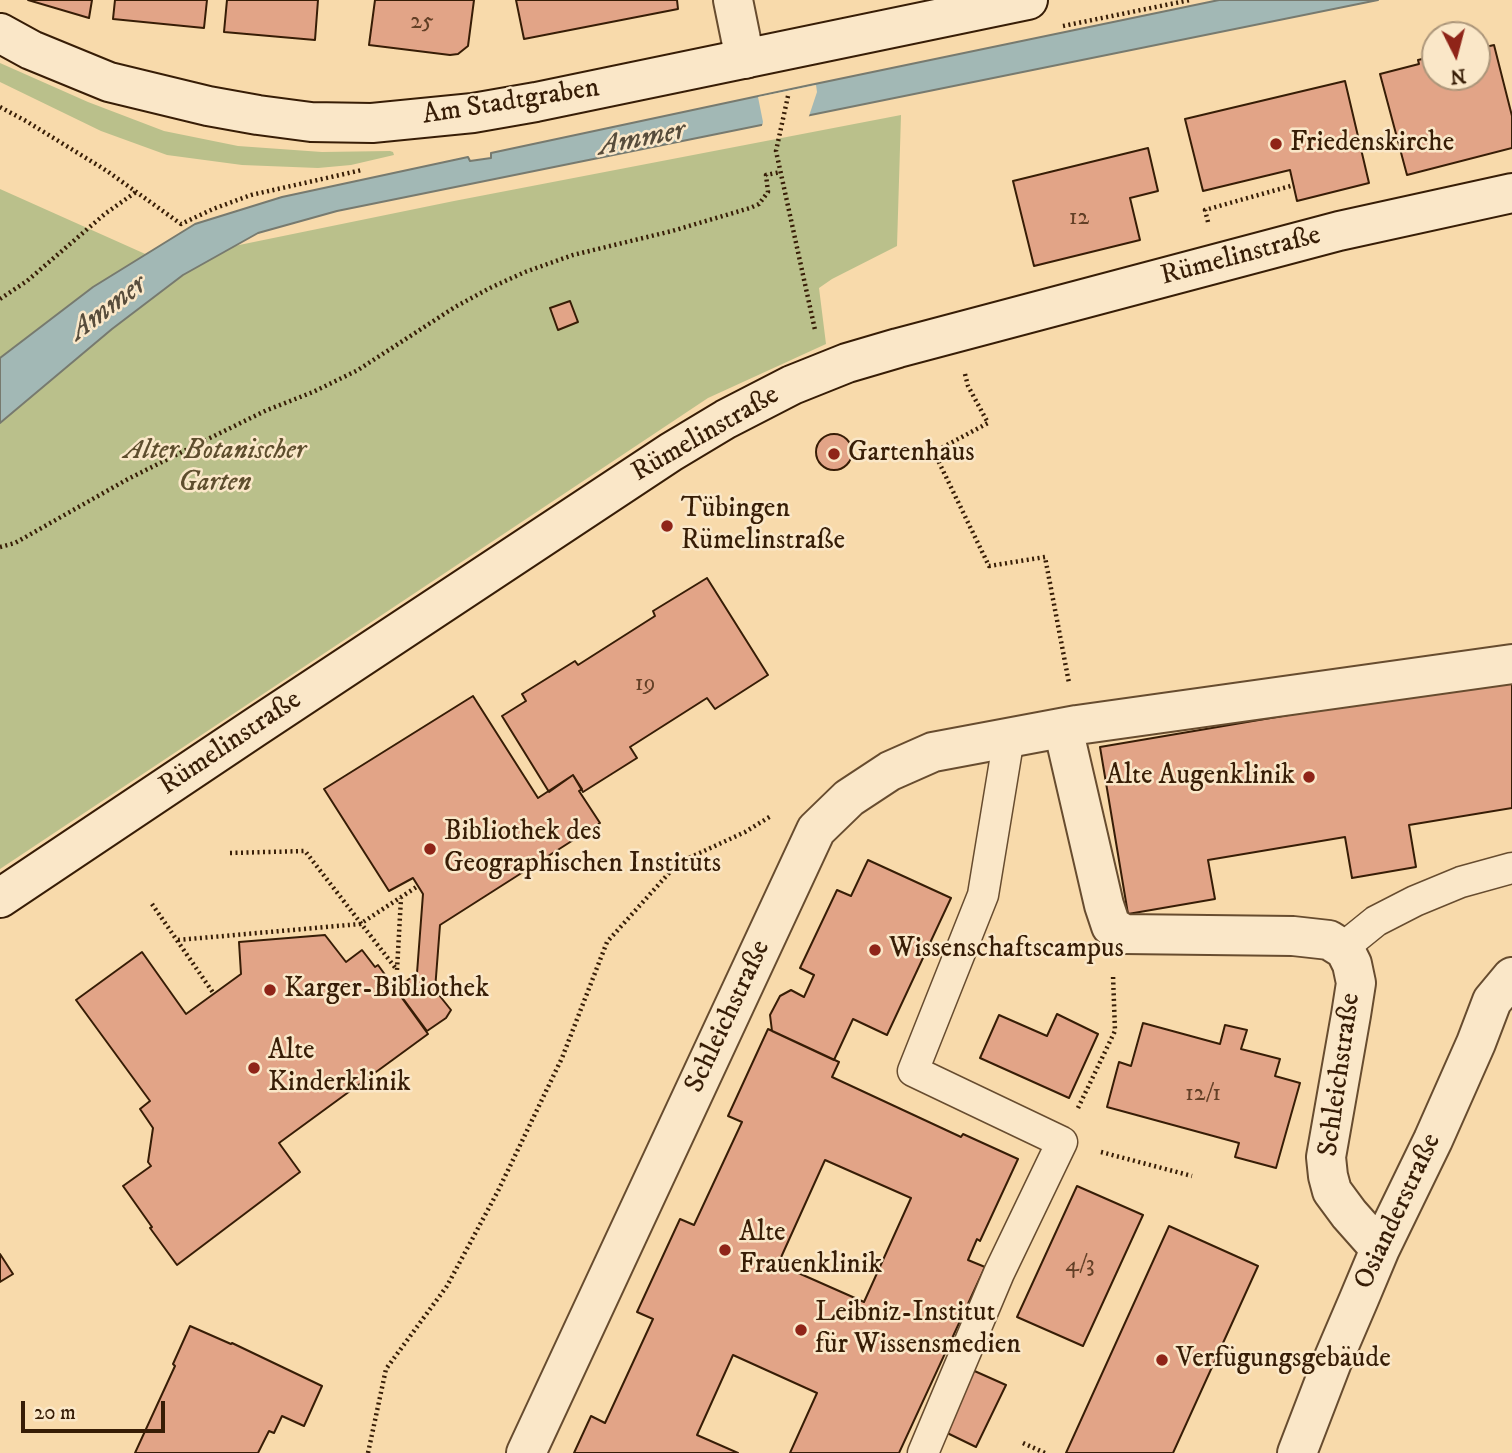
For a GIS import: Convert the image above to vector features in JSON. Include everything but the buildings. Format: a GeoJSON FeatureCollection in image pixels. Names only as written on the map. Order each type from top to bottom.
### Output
{"type":"FeatureCollection","features":[{"type":"Feature","properties":{"kind":"street"},"geometry":{"type":"LineString","coordinates":[[733,0],[745,59]]}},
{"type":"Feature","properties":{"kind":"street","name":"Am Stadtgraben"},"geometry":{"type":"LineString","coordinates":[[0,33],[31,50],[109,82],[208,106],[311,122],[372,122],[474,113],[536,102],[1028,0]]}},
{"type":"Feature","properties":{"kind":"street","name":"Rümelinstraße"},"geometry":{"type":"LineString","coordinates":[[0,898],[671,452],[726,419],[792,385],[835,367],[911,344],[1339,231],[1512,193]]}},
{"type":"Feature","properties":{"kind":"street","name":"Schleichstraße"},"geometry":{"type":"LineString","coordinates":[[526,1453],[816,830],[849,798],[890,771],[933,752],[1070,726],[1512,664]]}},
{"type":"Feature","properties":{"kind":"street"},"geometry":{"type":"LineString","coordinates":[[1070,726],[1104,905],[1111,926],[1124,934],[1293,936],[1328,940],[1345,950]]}},
{"type":"Feature","properties":{"kind":"street","name":"Schleichstraße"},"geometry":{"type":"LineString","coordinates":[[1345,950],[1352,964],[1356,984],[1326,1157],[1328,1176],[1332,1191],[1380,1249]]}},
{"type":"Feature","properties":{"kind":"street","name":"Osianderstraße"},"geometry":{"type":"LineString","coordinates":[[1297,1453],[1380,1249],[1466,1068],[1492,1001],[1512,976]]}},
{"type":"Feature","properties":{"kind":"lane"},"geometry":{"type":"LineString","coordinates":[[923,1453],[999,1273],[1062,1142],[913,1071],[983,895],[1009,737]]}},
{"type":"Feature","properties":{"kind":"lane"},"geometry":{"type":"LineString","coordinates":[[1345,950],[1355,937],[1376,921],[1406,906],[1461,882],[1512,868]]}},
{"type":"Feature","properties":{"kind":"path"},"geometry":{"type":"LineString","coordinates":[[787,91],[789,98],[776,151],[815,328]]}},
{"type":"Feature","properties":{"kind":"path"},"geometry":{"type":"LineString","coordinates":[[0,547],[15,543],[128,479],[212,437],[358,370],[444,313],[490,288],[572,255],[672,231],[750,208],[759,204],[768,192],[766,175],[781,172]]}},
{"type":"Feature","properties":{"kind":"path"},"geometry":{"type":"LineString","coordinates":[[1210,226],[1205,210],[1294,185]]}},
{"type":"Feature","properties":{"kind":"path"},"geometry":{"type":"LineString","coordinates":[[0,299],[27,281],[106,213],[136,192]]}},
{"type":"Feature","properties":{"kind":"path"},"geometry":{"type":"LineString","coordinates":[[965,374],[968,386],[988,423],[934,452],[989,566],[1045,557],[1070,726]]}},
{"type":"Feature","properties":{"kind":"path"},"geometry":{"type":"LineString","coordinates":[[368,1453],[386,1369],[447,1286],[498,1191],[562,1058],[607,942],[678,863],[745,832],[780,811]]}},
{"type":"Feature","properties":{"kind":"path"},"geometry":{"type":"LineString","coordinates":[[230,853],[305,851],[397,970],[401,898]]}},
{"type":"Feature","properties":{"kind":"path"},"geometry":{"type":"LineString","coordinates":[[178,940],[360,924],[418,886]]}},
{"type":"Feature","properties":{"kind":"path"},"geometry":{"type":"LineString","coordinates":[[152,904],[214,994]]}},
{"type":"Feature","properties":{"kind":"path"},"geometry":{"type":"LineString","coordinates":[[1111,926],[1115,1031],[1062,1142],[1192,1176]]}},
{"type":"Feature","properties":{"kind":"path"},"geometry":{"type":"LineString","coordinates":[[1023,1443],[1045,1453]]}},
{"type":"Feature","properties":{"kind":"green space"},"geometry":{"type":"Polygon","coordinates":[[[0,63],[88,102],[164,131],[238,146],[322,152],[390,151],[394,155],[351,165],[318,168],[242,165],[167,155],[101,131],[0,82],[0,63]]]}},
{"type":"Feature","properties":{"kind":"green space","name":"Alter Botanischer Garten"},"geometry":{"type":"Polygon","coordinates":[[[901,115],[897,246],[819,288],[826,344],[708,398],[0,869],[0,189],[161,261],[454,201],[901,115]]]}},
{"type":"Feature","properties":{"kind":"water","name":"Ammer"},"geometry":{"type":"Polygon","coordinates":[[[1219,0],[1378,0],[337,211],[258,233],[183,275],[112,329],[0,423],[0,358],[93,287],[195,224],[282,197],[468,157],[470,161],[491,158],[491,153],[1219,0]]]}},
{"type":"Feature","properties":{"kind":"pier"},"geometry":{"type":"Polygon","coordinates":[[[816,85],[817,92],[808,119],[761,129],[763,122],[758,97],[816,85]]]}},
{"type":"Feature","properties":{"kind":"place","name":"Friedenskirche"},"geometry":{"type":"Point","coordinates":[1276,144]}},
{"type":"Feature","properties":{"kind":"place","name":"Gartenhaus"},"geometry":{"type":"Point","coordinates":[834,454]}},
{"type":"Feature","properties":{"kind":"place","name":"Tübingen Rümelinstraße"},"geometry":{"type":"Point","coordinates":[667,526]}},
{"type":"Feature","properties":{"kind":"place","name":"Alte Augenklinik"},"geometry":{"type":"Point","coordinates":[1309,777]}},
{"type":"Feature","properties":{"kind":"place","name":"Bibliothek des Geographischen Instituts"},"geometry":{"type":"Point","coordinates":[430,849]}},
{"type":"Feature","properties":{"kind":"place","name":"Wissenschaftscampus"},"geometry":{"type":"Point","coordinates":[875,950]}},
{"type":"Feature","properties":{"kind":"place","name":"Karger-Bibliothek"},"geometry":{"type":"Point","coordinates":[270,990]}},
{"type":"Feature","properties":{"kind":"place","name":"Alte Kinderklinik"},"geometry":{"type":"Point","coordinates":[254,1068]}},
{"type":"Feature","properties":{"kind":"place","name":"Alte Frauenklinik"},"geometry":{"type":"Point","coordinates":[725,1250]}},
{"type":"Feature","properties":{"kind":"place","name":"Leibniz-Institut für Wissensmedien"},"geometry":{"type":"Point","coordinates":[801,1330]}},
{"type":"Feature","properties":{"kind":"place","name":"Verfügungsgebäude"},"geometry":{"type":"Point","coordinates":[1162,1360]}}]}
